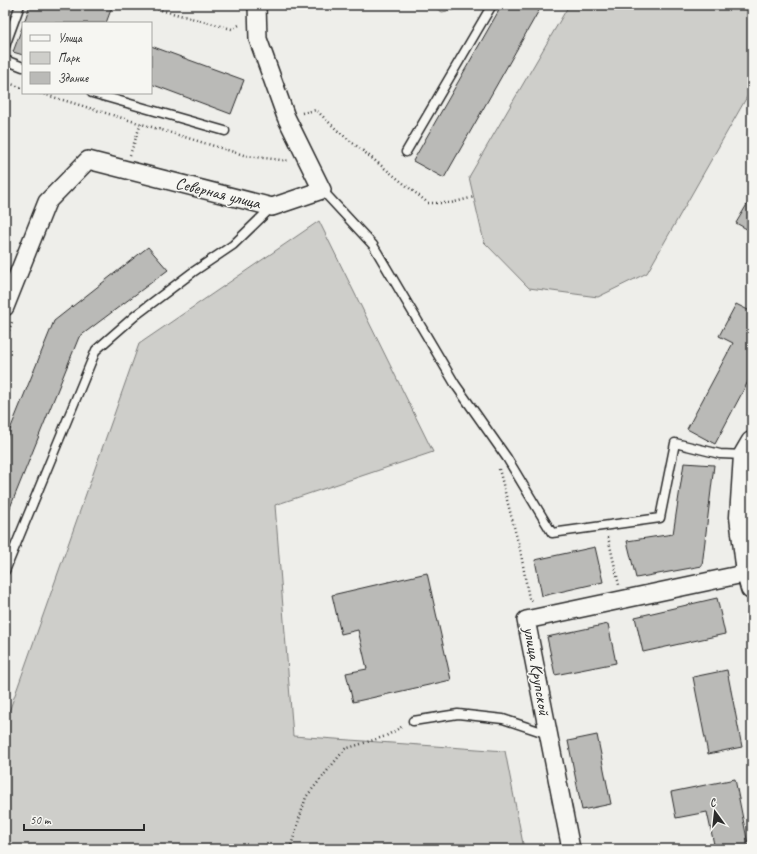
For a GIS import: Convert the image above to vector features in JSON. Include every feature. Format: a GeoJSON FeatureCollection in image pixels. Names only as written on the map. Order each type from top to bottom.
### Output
{"type":"FeatureCollection","features":[{"type":"Feature","properties":{"kind":"main road"},"geometry":{"type":"LineString","coordinates":[[748,449],[741,517],[750,581]]}},
{"type":"Feature","properties":{"kind":"street"},"geometry":{"type":"LineString","coordinates":[[257,5],[258,39],[286,117],[322,190]]}},
{"type":"Feature","properties":{"kind":"street","name":"Северная улица"},"geometry":{"type":"LineString","coordinates":[[9,314],[46,202],[88,160],[272,207],[322,190]]}},
{"type":"Feature","properties":{"kind":"street","name":"улица Крупской"},"geometry":{"type":"LineString","coordinates":[[571,849],[526,620],[750,581]]}},
{"type":"Feature","properties":{"kind":"lane"},"geometry":{"type":"LineString","coordinates":[[5,46],[20,5]]}},
{"type":"Feature","properties":{"kind":"lane"},"geometry":{"type":"LineString","coordinates":[[406,152],[492,5]]}},
{"type":"Feature","properties":{"kind":"lane"},"geometry":{"type":"LineString","coordinates":[[5,60],[22,67]]}},
{"type":"Feature","properties":{"kind":"lane"},"geometry":{"type":"LineString","coordinates":[[96,94],[225,131]]}},
{"type":"Feature","properties":{"kind":"lane"},"geometry":{"type":"LineString","coordinates":[[322,190],[373,245],[454,384],[507,458],[552,533],[660,518],[675,443],[720,454],[748,449]]}},
{"type":"Feature","properties":{"kind":"lane"},"geometry":{"type":"LineString","coordinates":[[5,571],[96,350],[136,315],[193,272],[233,245],[272,207]]}},
{"type":"Feature","properties":{"kind":"lane"},"geometry":{"type":"LineString","coordinates":[[413,721],[458,714],[503,719],[548,734]]}},
{"type":"Feature","properties":{"kind":"path"},"geometry":{"type":"LineString","coordinates":[[142,5],[232,29]]}},
{"type":"Feature","properties":{"kind":"path"},"geometry":{"type":"LineString","coordinates":[[5,82],[22,88]]}},
{"type":"Feature","properties":{"kind":"path"},"geometry":{"type":"LineString","coordinates":[[43,94],[247,156],[309,163]]}},
{"type":"Feature","properties":{"kind":"path"},"geometry":{"type":"LineString","coordinates":[[286,117],[316,110],[338,131],[428,203],[451,203],[474,198]]}},
{"type":"Feature","properties":{"kind":"path"},"geometry":{"type":"LineString","coordinates":[[128,162],[141,123]]}},
{"type":"Feature","properties":{"kind":"path"},"geometry":{"type":"LineString","coordinates":[[5,342],[9,314]]}},
{"type":"Feature","properties":{"kind":"path"},"geometry":{"type":"LineString","coordinates":[[497,462],[522,554],[529,599],[539,604]]}},
{"type":"Feature","properties":{"kind":"path"},"geometry":{"type":"LineString","coordinates":[[606,526],[620,589]]}},
{"type":"Feature","properties":{"kind":"path"},"geometry":{"type":"LineString","coordinates":[[290,849],[306,797],[344,749],[386,736],[413,721]]}},
{"type":"Feature","properties":{"kind":"green space"},"geometry":{"type":"Polygon","coordinates":[[[431,5],[466,5],[464,8],[442,12],[431,5]]]}},
{"type":"Feature","properties":{"kind":"green space"},"geometry":{"type":"Polygon","coordinates":[[[569,5],[752,5],[752,88],[647,273],[598,297],[529,288],[484,242],[469,177],[569,5]]]}},
{"type":"Feature","properties":{"kind":"green space"},"geometry":{"type":"Polygon","coordinates":[[[319,221],[433,452],[275,505],[293,736],[505,751],[524,849],[5,849],[5,723],[139,344],[319,221]]]}},
{"type":"Feature","properties":{"kind":"building"},"geometry":{"type":"Polygon","coordinates":[[[30,5],[107,5],[112,7],[106,22],[24,22],[30,5]]]}},
{"type":"Feature","properties":{"kind":"building"},"geometry":{"type":"Polygon","coordinates":[[[502,5],[542,5],[444,178],[413,161],[502,5]]]}},
{"type":"Feature","properties":{"kind":"building"},"geometry":{"type":"Polygon","coordinates":[[[22,28],[22,55],[13,52],[22,28]]]}},
{"type":"Feature","properties":{"kind":"building"},"geometry":{"type":"Polygon","coordinates":[[[152,46],[244,80],[231,114],[152,84],[152,46]]]}},
{"type":"Feature","properties":{"kind":"building"},"geometry":{"type":"Polygon","coordinates":[[[752,196],[752,232],[736,223],[752,196]]]}},
{"type":"Feature","properties":{"kind":"building"},"geometry":{"type":"Polygon","coordinates":[[[148,247],[168,270],[79,337],[5,520],[5,442],[54,321],[148,247]]]}},
{"type":"Feature","properties":{"kind":"building"},"geometry":{"type":"Polygon","coordinates":[[[736,304],[752,312],[752,374],[715,444],[687,429],[733,343],[719,336],[736,304]]]}},
{"type":"Feature","properties":{"kind":"building"},"geometry":{"type":"Polygon","coordinates":[[[684,463],[714,465],[702,566],[636,578],[627,541],[673,534],[684,463]]]}},
{"type":"Feature","properties":{"kind":"building"},"geometry":{"type":"Polygon","coordinates":[[[595,547],[603,582],[542,596],[535,560],[595,547]]]}},
{"type":"Feature","properties":{"kind":"building"},"geometry":{"type":"Polygon","coordinates":[[[427,573],[451,680],[353,702],[346,673],[367,669],[358,630],[341,634],[332,595],[427,573]]]}},
{"type":"Feature","properties":{"kind":"building"},"geometry":{"type":"Polygon","coordinates":[[[717,598],[725,634],[643,652],[635,617],[717,598]]]}},
{"type":"Feature","properties":{"kind":"building"},"geometry":{"type":"Polygon","coordinates":[[[608,624],[616,663],[555,675],[547,637],[608,624]]]}},
{"type":"Feature","properties":{"kind":"building"},"geometry":{"type":"Polygon","coordinates":[[[727,670],[742,747],[708,754],[693,677],[727,670]]]}},
{"type":"Feature","properties":{"kind":"building"},"geometry":{"type":"Polygon","coordinates":[[[597,735],[611,804],[582,810],[568,741],[597,735]]]}},
{"type":"Feature","properties":{"kind":"building"},"geometry":{"type":"Polygon","coordinates":[[[735,779],[749,849],[715,849],[707,812],[676,818],[671,792],[735,779]]]}}]}
